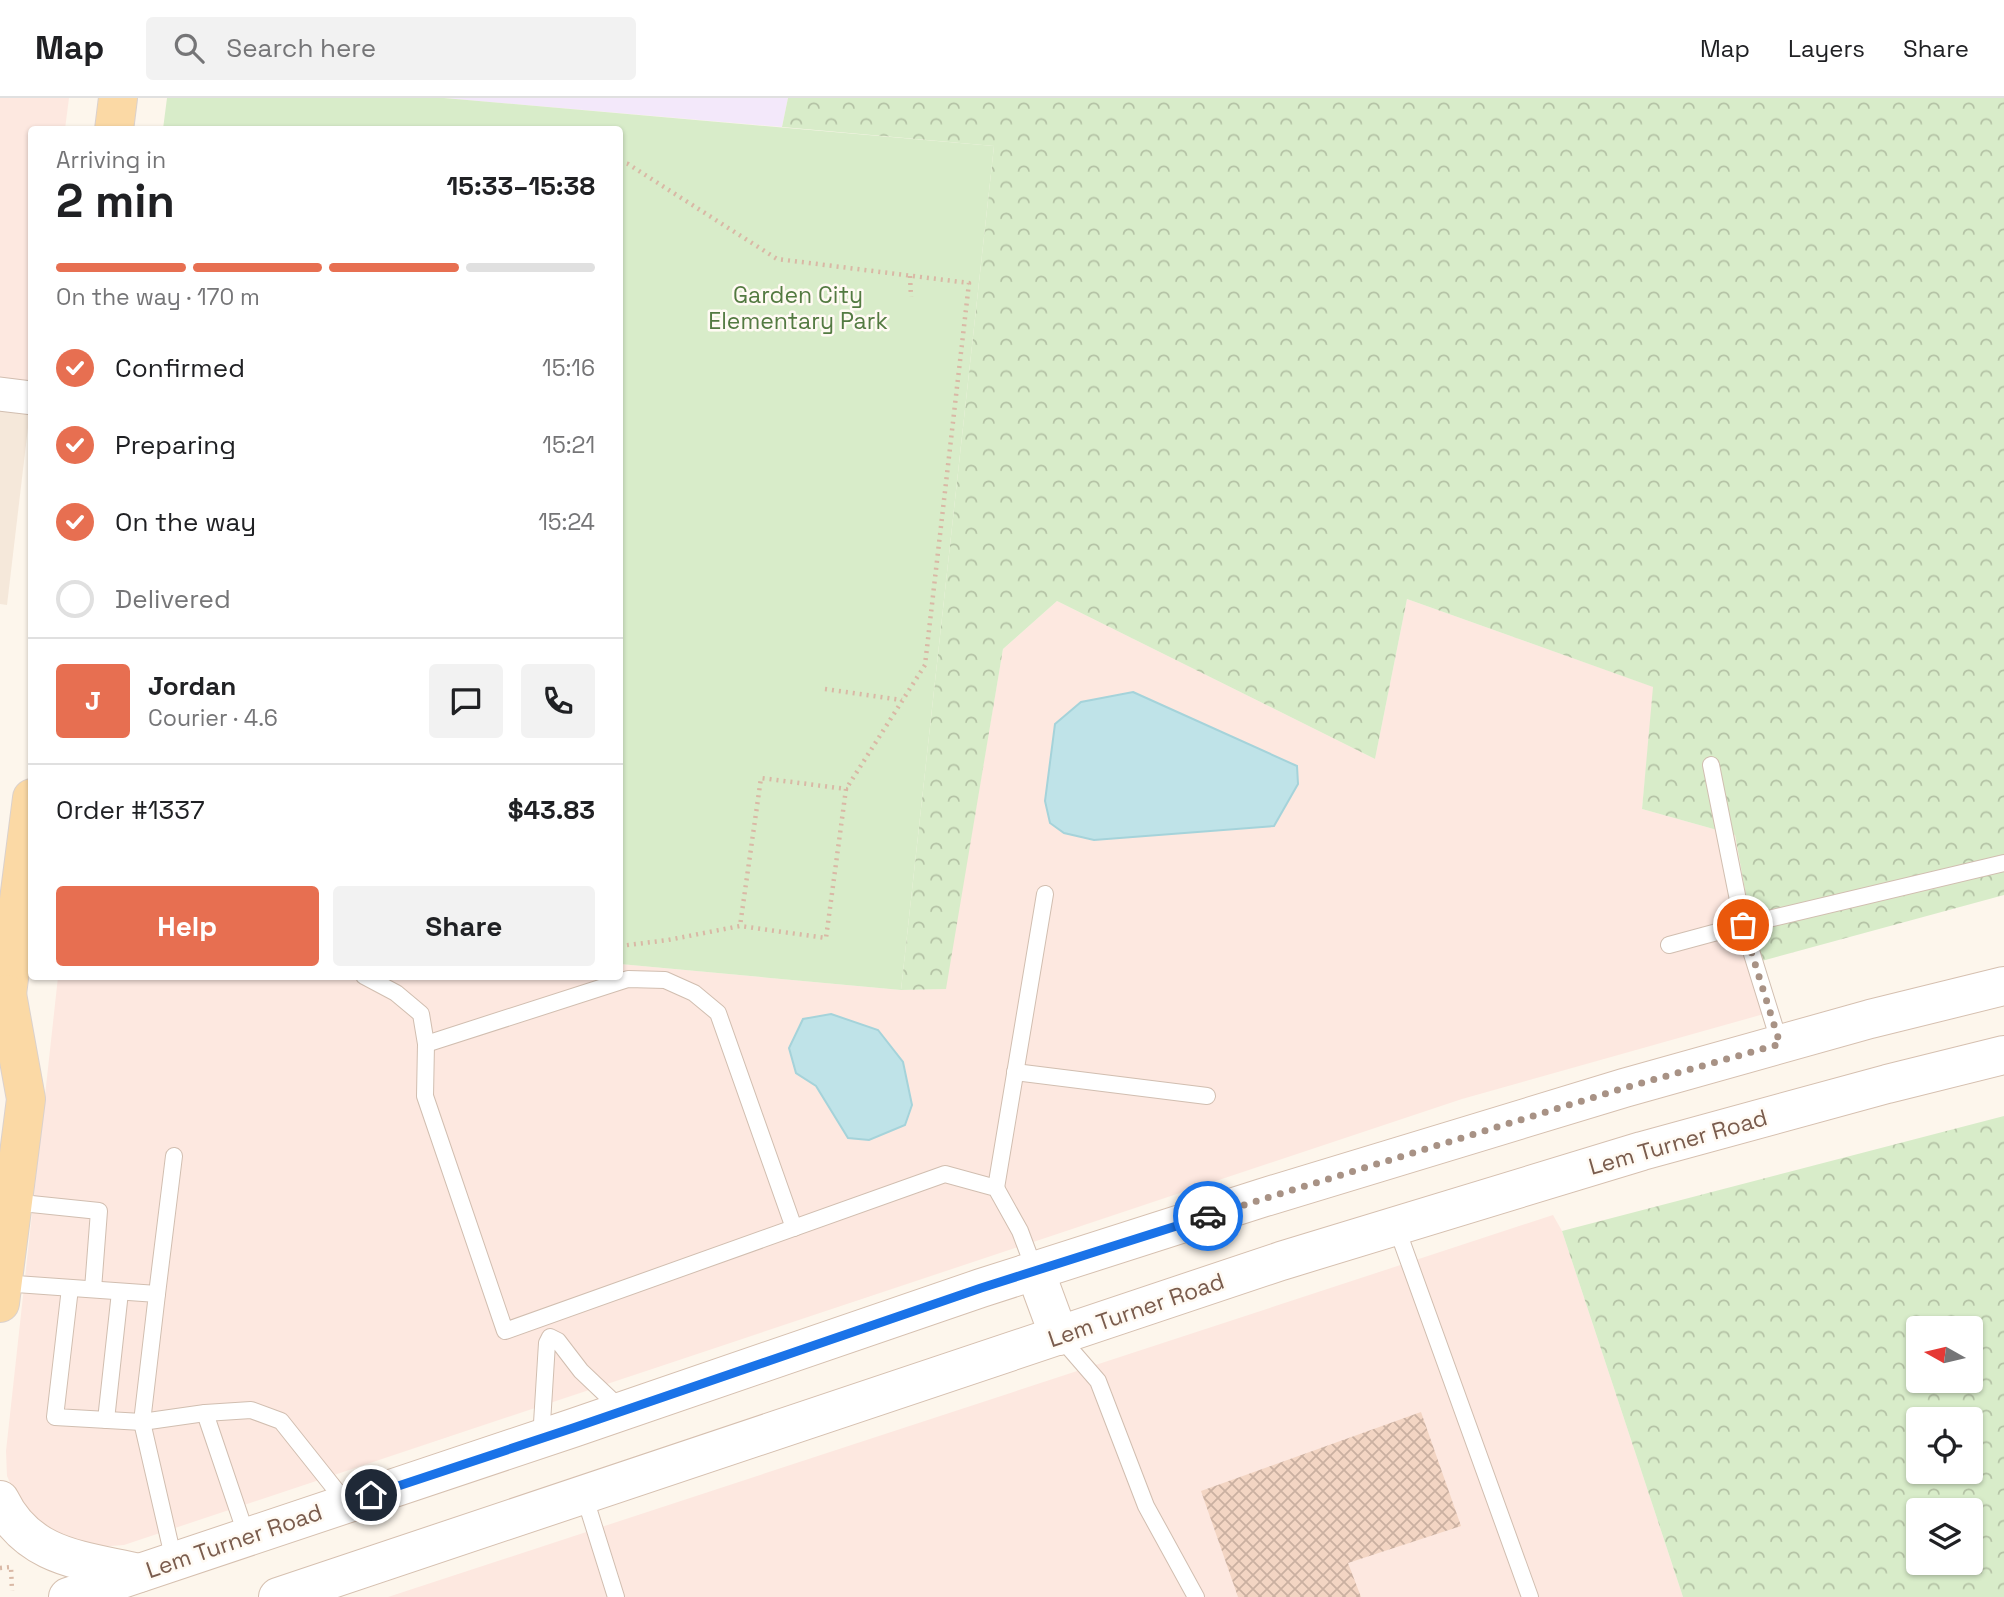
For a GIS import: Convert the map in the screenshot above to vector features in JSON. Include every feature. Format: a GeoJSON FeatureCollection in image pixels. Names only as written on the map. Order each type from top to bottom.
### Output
{"type":"FeatureCollection","features":[{"type":"Feature","properties":{"kind":"main road"},"geometry":{"type":"LineString","coordinates":[[114,126],[118,98]]}},
{"type":"Feature","properties":{"kind":"main road"},"geometry":{"type":"LineString","coordinates":[[1,1289],[26,1099],[3,1003],[23,937],[28,860]]}},
{"type":"Feature","properties":{"kind":"main road","name":"Lem Turner Road"},"geometry":{"type":"LineString","coordinates":[[68,1597],[1035,1271],[1624,1088],[2004,986]]}},
{"type":"Feature","properties":{"kind":"main road","name":"Lem Turner Road"},"geometry":{"type":"LineString","coordinates":[[278,1597],[1281,1261],[1642,1151],[2004,1055]]}},
{"type":"Feature","properties":{"kind":"main road"},"geometry":{"type":"LineString","coordinates":[[1035,1271],[1059,1336]]}},
{"type":"Feature","properties":{"kind":"main road"},"geometry":{"type":"LineString","coordinates":[[0,1500],[5,1511],[20,1529],[39,1545],[58,1555],[156,1567]]}},
{"type":"Feature","properties":{"kind":"street"},"geometry":{"type":"LineString","coordinates":[[0,394],[28,398]]}},
{"type":"Feature","properties":{"kind":"lane"},"geometry":{"type":"LineString","coordinates":[[1711,765],[1743,925],[1780,1044]]}},
{"type":"Feature","properties":{"kind":"lane"},"geometry":{"type":"LineString","coordinates":[[1669,945],[2004,863]]}},
{"type":"Feature","properties":{"kind":"lane"},"geometry":{"type":"LineString","coordinates":[[1035,1271],[1020,1231],[996,1188],[1045,894]]}},
{"type":"Feature","properties":{"kind":"lane"},"geometry":{"type":"LineString","coordinates":[[426,1044],[628,979],[665,980],[694,993],[718,1013],[794,1227]]}},
{"type":"Feature","properties":{"kind":"lane"},"geometry":{"type":"LineString","coordinates":[[372,980],[396,993],[421,1014],[426,1044],[425,1096],[505,1332],[945,1174],[996,1188]]}},
{"type":"Feature","properties":{"kind":"lane"},"geometry":{"type":"LineString","coordinates":[[1015,1072],[1207,1096]]}},
{"type":"Feature","properties":{"kind":"lane"},"geometry":{"type":"LineString","coordinates":[[156,1567],[142,1422],[174,1156]]}},
{"type":"Feature","properties":{"kind":"lane"},"geometry":{"type":"LineString","coordinates":[[12,1202],[99,1212],[93,1289]]}},
{"type":"Feature","properties":{"kind":"lane"},"geometry":{"type":"LineString","coordinates":[[1395,1226],[1530,1597]]}},
{"type":"Feature","properties":{"kind":"lane"},"geometry":{"type":"LineString","coordinates":[[1,1289],[70,1288],[157,1294]]}},
{"type":"Feature","properties":{"kind":"lane"},"geometry":{"type":"LineString","coordinates":[[70,1288],[55,1418],[142,1422],[251,1410],[281,1422],[347,1503]]}},
{"type":"Feature","properties":{"kind":"lane"},"geometry":{"type":"LineString","coordinates":[[106,1420],[120,1292]]}},
{"type":"Feature","properties":{"kind":"lane"},"geometry":{"type":"LineString","coordinates":[[541,1439],[547,1343],[550,1337],[545,1318]]}},
{"type":"Feature","properties":{"kind":"lane"},"geometry":{"type":"LineString","coordinates":[[1059,1336],[1098,1381],[1146,1506],[1196,1597]]}},
{"type":"Feature","properties":{"kind":"lane"},"geometry":{"type":"LineString","coordinates":[[550,1337],[558,1342],[581,1371],[623,1411]]}},
{"type":"Feature","properties":{"kind":"lane"},"geometry":{"type":"LineString","coordinates":[[205,1413],[247,1537]]}},
{"type":"Feature","properties":{"kind":"lane"},"geometry":{"type":"LineString","coordinates":[[584,1495],[616,1597]]}},
{"type":"Feature","properties":{"kind":"path"},"geometry":{"type":"LineString","coordinates":[[623,163],[777,259],[969,284],[925,665],[846,789],[826,938],[740,926],[623,946]]}},
{"type":"Feature","properties":{"kind":"path"},"geometry":{"type":"LineString","coordinates":[[910,276],[911,297]]}},
{"type":"Feature","properties":{"kind":"path"},"geometry":{"type":"LineString","coordinates":[[825,689],[902,700]]}},
{"type":"Feature","properties":{"kind":"path"},"geometry":{"type":"LineString","coordinates":[[740,926],[761,779],[846,789]]}},
{"type":"Feature","properties":{"kind":"path"},"geometry":{"type":"LineString","coordinates":[[0,1568],[11,1567],[12,1591]]}},
{"type":"Feature","properties":{"kind":"shaded area"},"geometry":{"type":"Polygon","coordinates":[[[0,98],[69,98],[65,126],[28,126],[28,383],[0,379],[0,98]]]}},
{"type":"Feature","properties":{"kind":"shaded area"},"geometry":{"type":"Polygon","coordinates":[[[444,98],[788,98],[782,127],[444,98]]]}},
{"type":"Feature","properties":{"kind":"shaded area"},"geometry":{"type":"Polygon","coordinates":[[[0,379],[28,400],[28,427],[7,605],[0,604],[0,379]]]}},
{"type":"Feature","properties":{"kind":"shaded area"},"geometry":{"type":"Polygon","coordinates":[[[1407,599],[1654,687],[1642,809],[1735,835],[1758,962],[1771,1012],[1462,1099],[124,1545],[97,1547],[53,1535],[16,1496],[7,1476],[6,1451],[58,980],[623,980],[623,964],[901,990],[945,989],[1003,649],[1057,601],[1375,759],[1407,599]]]}},
{"type":"Feature","properties":{"kind":"shaded area"},"geometry":{"type":"Polygon","coordinates":[[[1553,1215],[1562,1231],[1683,1597],[388,1597],[1553,1215]]]}},
{"type":"Feature","properties":{"kind":"green space","name":"Garden City Elementary Park"},"geometry":{"type":"Polygon","coordinates":[[[167,98],[444,98],[994,146],[901,990],[623,964],[623,126],[163,126],[167,98]]]}},
{"type":"Feature","properties":{"kind":"green space"},"geometry":{"type":"Polygon","coordinates":[[[788,98],[2004,98],[2004,895],[1758,962],[1735,835],[1642,809],[1653,687],[1407,599],[1375,759],[1057,601],[1003,649],[946,989],[901,990],[994,146],[782,127],[788,98]]]}},
{"type":"Feature","properties":{"kind":"green space"},"geometry":{"type":"Polygon","coordinates":[[[2004,1116],[2004,1597],[1683,1597],[1562,1231],[2004,1116]]]}},
{"type":"Feature","properties":{"kind":"water"},"geometry":{"type":"Polygon","coordinates":[[[1133,692],[1297,766],[1298,784],[1274,826],[1094,840],[1064,833],[1050,823],[1045,801],[1055,724],[1081,702],[1133,692]]]}},
{"type":"Feature","properties":{"kind":"water"},"geometry":{"type":"Polygon","coordinates":[[[831,1014],[878,1030],[903,1062],[912,1105],[905,1125],[869,1140],[848,1138],[816,1086],[796,1073],[789,1048],[803,1019],[831,1014]]]}},
{"type":"Feature","properties":{"kind":"building"},"geometry":{"type":"Polygon","coordinates":[[[1421,1412],[1461,1526],[1348,1563],[1361,1597],[1238,1597],[1201,1491],[1421,1412]]]}},
{"type":"Feature","properties":{"kind":"way so far"},"geometry":{"type":"LineString","coordinates":[[1208,1216],[1624,1088],[1780,1044],[1743,925]]}},
{"type":"Feature","properties":{"kind":"route"},"geometry":{"type":"LineString","coordinates":[[371,1495],[981,1288],[1208,1216]]}}]}
